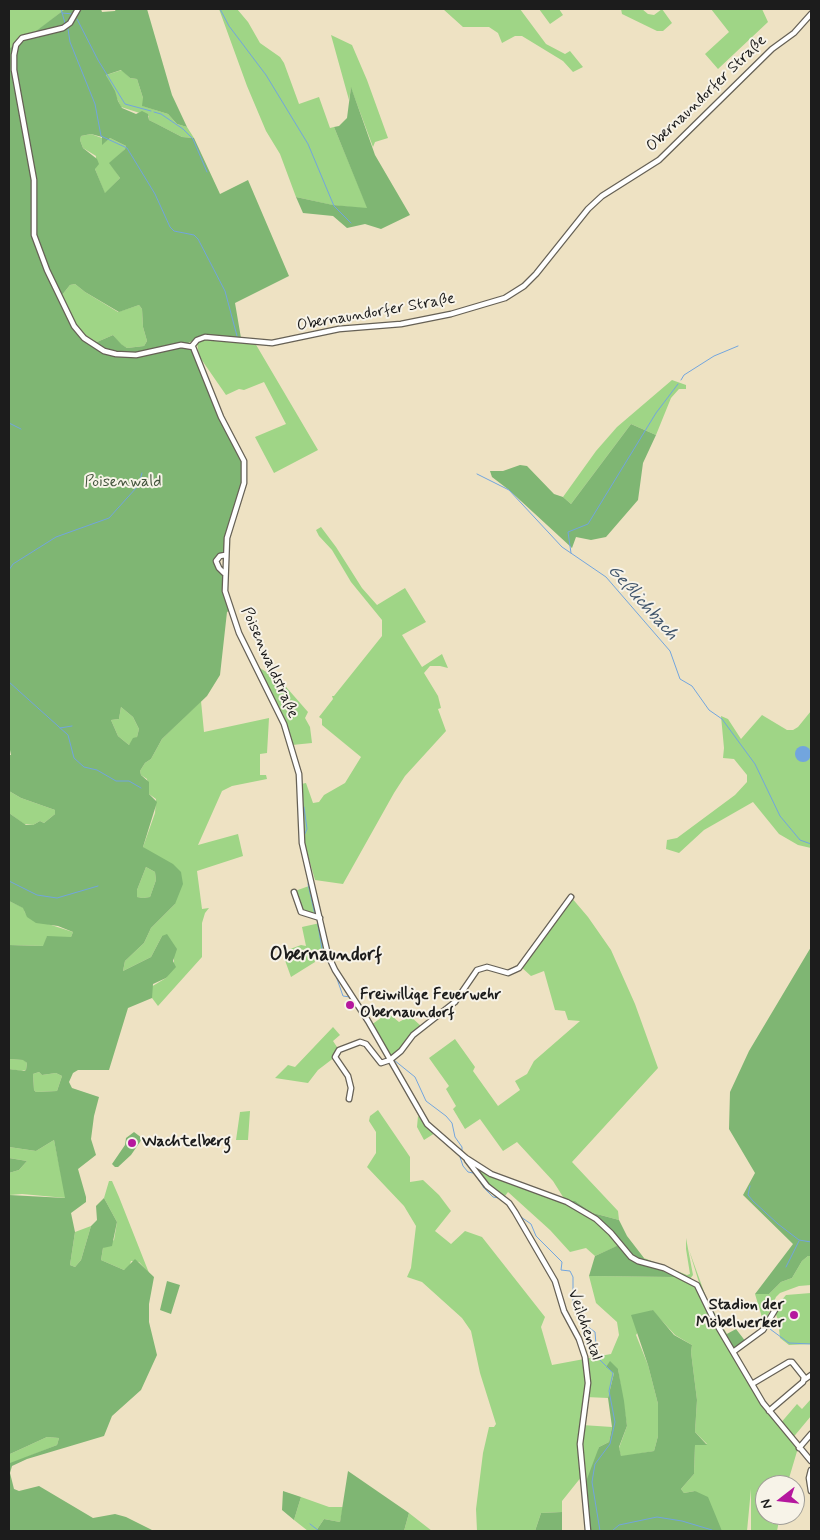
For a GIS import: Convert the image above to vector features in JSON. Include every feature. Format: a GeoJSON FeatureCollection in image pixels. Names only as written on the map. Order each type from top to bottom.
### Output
{"type":"FeatureCollection","features":[{"type":"Feature","properties":{"kind":"street","name":"Obernaundorfer Straße"},"geometry":{"type":"LineString","coordinates":[[78,9],[70,23],[63,28],[22,38],[16,45],[14,54],[14,70],[34,180],[34,235],[47,270],[74,326],[84,338],[104,351],[136,355],[181,346],[192,346],[197,340],[205,337],[272,343],[339,329],[401,324],[450,314],[505,298],[524,286],[536,274],[588,209],[602,196],[659,160],[772,49],[794,33],[811,14]]}},
{"type":"Feature","properties":{"kind":"street","name":"Poisenwaldstraße"},"geometry":{"type":"LineString","coordinates":[[192,346],[221,417],[245,464],[242,490],[227,538],[224,573],[225,591],[236,626],[279,713],[299,774],[302,843],[328,955],[335,970],[392,1058],[427,1124],[466,1158],[497,1176],[547,1194],[596,1219],[611,1233],[631,1257],[638,1261],[664,1268],[697,1285],[733,1352]]}},
{"type":"Feature","properties":{"kind":"street"},"geometry":{"type":"LineString","coordinates":[[224,573],[216,561],[220,556],[225,555]]}},
{"type":"Feature","properties":{"kind":"street"},"geometry":{"type":"LineString","coordinates":[[294,892],[301,912],[320,918]]}},
{"type":"Feature","properties":{"kind":"street"},"geometry":{"type":"LineString","coordinates":[[349,1099],[351,1088],[348,1076],[335,1056],[339,1050],[360,1042],[366,1044],[378,1062],[385,1063],[419,1030],[454,1002],[477,970],[487,967],[508,972],[519,968],[571,897]]}},
{"type":"Feature","properties":{"kind":"street","name":"Veilchental"},"geometry":{"type":"LineString","coordinates":[[466,1158],[487,1186],[509,1203],[515,1212],[555,1281],[564,1311],[582,1348],[588,1383],[580,1444],[588,1531]]}},
{"type":"Feature","properties":{"kind":"street"},"geometry":{"type":"LineString","coordinates":[[775,1310],[763,1330],[733,1352],[769,1411],[811,1461]]}},
{"type":"Feature","properties":{"kind":"street"},"geometry":{"type":"LineString","coordinates":[[752,1384],[789,1362],[792,1362],[804,1380]]}},
{"type":"Feature","properties":{"kind":"street"},"geometry":{"type":"LineString","coordinates":[[769,1411],[811,1375]]}},
{"type":"Feature","properties":{"kind":"street"},"geometry":{"type":"LineString","coordinates":[[799,1448],[811,1434]]}},
{"type":"Feature","properties":{"kind":"street"},"geometry":{"type":"LineString","coordinates":[[811,1470],[809,1478],[811,1491]]}},
{"type":"Feature","properties":{"kind":"green space"},"geometry":{"type":"Polygon","coordinates":[[[9,9],[65,9],[31,36],[9,49],[9,9]]]}},
{"type":"Feature","properties":{"kind":"green space","name":"Poisenwald"},"geometry":{"type":"Polygon","coordinates":[[[65,9],[101,9],[102,12],[115,11],[116,9],[147,9],[172,95],[187,127],[177,124],[168,114],[142,106],[143,98],[137,79],[130,78],[121,70],[106,75],[118,101],[122,108],[136,114],[142,111],[148,114],[149,120],[182,137],[194,138],[220,194],[248,180],[289,276],[235,303],[241,338],[197,339],[188,343],[243,460],[245,472],[224,552],[216,556],[215,560],[223,574],[224,592],[229,611],[227,612],[220,675],[207,696],[162,739],[151,759],[145,763],[140,771],[141,775],[149,782],[149,794],[157,802],[143,847],[173,864],[181,872],[183,884],[175,904],[151,928],[144,943],[125,961],[123,971],[151,957],[162,936],[167,934],[177,949],[173,961],[176,967],[166,978],[153,984],[152,998],[128,1008],[109,1070],[78,1070],[73,1073],[69,1082],[72,1088],[99,1097],[91,1139],[96,1155],[78,1169],[86,1202],[71,1213],[75,1232],[70,1265],[75,1267],[81,1260],[91,1226],[97,1220],[96,1206],[104,1198],[117,1222],[112,1246],[103,1248],[101,1260],[124,1270],[135,1259],[154,1277],[149,1304],[149,1322],[157,1355],[141,1390],[112,1416],[104,1436],[27,1459],[12,1466],[10,1473],[14,1489],[19,1491],[39,1486],[93,1518],[115,1514],[126,1517],[154,1531],[9,1531],[9,1195],[65,1198],[54,1140],[36,1151],[9,1147],[9,1069],[24,1071],[26,1070],[27,1063],[23,1060],[9,1059],[9,945],[43,946],[47,936],[71,937],[73,932],[58,926],[36,923],[27,917],[23,908],[9,901],[9,813],[26,825],[33,825],[40,821],[44,823],[55,814],[55,810],[21,798],[9,791],[9,755],[11,755],[9,745],[9,49],[20,40],[31,35],[65,9]],[[91,134],[81,136],[80,140],[83,148],[97,159],[99,164],[95,169],[105,193],[120,178],[109,163],[126,146],[110,138],[102,145],[102,137],[91,134]],[[75,284],[70,285],[62,295],[76,325],[83,334],[97,342],[113,335],[127,348],[144,346],[147,341],[143,327],[142,309],[139,305],[119,312],[75,284]],[[121,707],[119,719],[111,720],[118,736],[129,745],[133,738],[137,737],[139,729],[133,717],[121,707]],[[146,867],[137,890],[137,897],[150,897],[156,880],[155,872],[146,867]],[[39,1072],[33,1074],[34,1090],[36,1092],[57,1091],[62,1076],[56,1073],[42,1075],[39,1072]],[[47,1437],[10,1454],[10,1463],[57,1445],[59,1438],[47,1437]]]}},
{"type":"Feature","properties":{"kind":"green space"},"geometry":{"type":"Polygon","coordinates":[[[219,9],[237,9],[248,22],[260,43],[280,57],[299,104],[319,97],[330,128],[334,127],[368,209],[332,205],[296,197],[280,154],[266,131],[247,86],[219,9]]]}},
{"type":"Feature","properties":{"kind":"green space"},"geometry":{"type":"Polygon","coordinates":[[[443,9],[520,9],[546,44],[565,54],[570,51],[583,67],[573,72],[563,61],[522,36],[515,36],[502,43],[498,33],[489,27],[463,27],[443,9]]]}},
{"type":"Feature","properties":{"kind":"green space"},"geometry":{"type":"Polygon","coordinates":[[[539,9],[559,9],[563,15],[550,24],[539,9]]]}},
{"type":"Feature","properties":{"kind":"green space"},"geometry":{"type":"Polygon","coordinates":[[[621,9],[642,9],[648,14],[654,15],[662,9],[672,23],[663,31],[657,31],[622,14],[621,9]]]}},
{"type":"Feature","properties":{"kind":"green space"},"geometry":{"type":"Polygon","coordinates":[[[711,9],[762,9],[768,22],[718,69],[705,54],[729,32],[711,9]]]}},
{"type":"Feature","properties":{"kind":"green space"},"geometry":{"type":"Polygon","coordinates":[[[331,35],[352,45],[367,80],[388,138],[375,142],[373,147],[351,88],[349,100],[331,35]]]}},
{"type":"Feature","properties":{"kind":"green space"},"geometry":{"type":"Polygon","coordinates":[[[122,70],[130,78],[137,79],[143,98],[143,106],[168,114],[177,124],[187,127],[194,138],[182,137],[149,120],[149,116],[121,107],[106,75],[122,70]]]}},
{"type":"Feature","properties":{"kind":"green space"},"geometry":{"type":"Polygon","coordinates":[[[351,87],[375,155],[410,215],[381,229],[365,224],[347,228],[333,216],[303,213],[296,197],[333,205],[367,208],[334,127],[339,126],[347,118],[351,87]]]}},
{"type":"Feature","properties":{"kind":"green space"},"geometry":{"type":"Polygon","coordinates":[[[91,134],[102,138],[102,144],[110,138],[126,146],[110,163],[120,178],[105,194],[95,169],[96,156],[83,148],[80,140],[81,136],[91,134]]]}},
{"type":"Feature","properties":{"kind":"green space"},"geometry":{"type":"Polygon","coordinates":[[[75,284],[118,312],[139,305],[142,309],[143,327],[147,341],[144,346],[127,348],[120,344],[113,335],[97,342],[83,334],[76,325],[62,295],[70,285],[75,284]]]}},
{"type":"Feature","properties":{"kind":"green space"},"geometry":{"type":"Polygon","coordinates":[[[206,339],[255,343],[318,450],[274,473],[255,437],[286,424],[264,382],[226,395],[199,356],[197,343],[206,339]]]}},
{"type":"Feature","properties":{"kind":"green space"},"geometry":{"type":"Polygon","coordinates":[[[672,380],[686,385],[686,389],[679,389],[671,398],[656,435],[631,424],[571,504],[563,497],[596,451],[617,427],[672,380]]]}},
{"type":"Feature","properties":{"kind":"green space"},"geometry":{"type":"Polygon","coordinates":[[[631,424],[656,435],[643,463],[638,500],[606,537],[591,540],[576,537],[572,548],[509,490],[492,477],[490,471],[503,471],[520,465],[527,466],[554,494],[563,497],[571,504],[631,424]]]}},
{"type":"Feature","properties":{"kind":"green space"},"geometry":{"type":"Polygon","coordinates":[[[321,527],[362,588],[377,605],[405,588],[426,622],[402,635],[422,667],[442,654],[448,668],[430,666],[424,673],[438,696],[441,708],[438,709],[446,731],[405,776],[343,884],[315,880],[303,838],[301,784],[306,783],[313,803],[319,802],[324,795],[345,783],[361,757],[322,725],[322,719],[319,717],[333,699],[332,696],[334,696],[382,636],[382,620],[351,582],[332,550],[319,536],[316,530],[321,527]]]}},
{"type":"Feature","properties":{"kind":"green space"},"geometry":{"type":"Polygon","coordinates":[[[258,667],[280,680],[308,712],[305,718],[310,727],[312,743],[292,745],[258,667]]]}},
{"type":"Feature","properties":{"kind":"green space"},"geometry":{"type":"Polygon","coordinates":[[[201,701],[204,732],[269,718],[267,753],[260,754],[260,775],[266,775],[267,779],[232,786],[222,791],[198,845],[238,834],[243,856],[197,871],[202,909],[209,908],[205,913],[202,923],[202,957],[158,1006],[152,998],[151,987],[166,978],[174,964],[174,955],[162,936],[151,957],[123,971],[125,961],[144,943],[151,928],[175,904],[143,847],[155,813],[156,799],[149,794],[147,779],[141,775],[140,771],[145,763],[151,759],[162,739],[201,701]]]}},
{"type":"Feature","properties":{"kind":"green space"},"geometry":{"type":"Polygon","coordinates":[[[121,707],[133,717],[139,729],[137,737],[129,745],[118,736],[111,720],[119,719],[121,707]]]}},
{"type":"Feature","properties":{"kind":"green space"},"geometry":{"type":"Polygon","coordinates":[[[811,711],[811,848],[798,845],[779,834],[753,802],[704,830],[679,853],[666,849],[667,840],[677,838],[735,795],[747,782],[747,775],[734,759],[723,758],[721,716],[728,719],[741,739],[762,715],[787,730],[793,730],[798,727],[811,711]]]}},
{"type":"Feature","properties":{"kind":"green space"},"geometry":{"type":"Polygon","coordinates":[[[9,791],[21,798],[55,810],[55,814],[44,823],[40,821],[33,825],[24,824],[9,813],[9,791]]]}},
{"type":"Feature","properties":{"kind":"green space"},"geometry":{"type":"Polygon","coordinates":[[[146,867],[155,872],[156,880],[150,897],[137,897],[137,890],[146,867]]]}},
{"type":"Feature","properties":{"kind":"green space"},"geometry":{"type":"Polygon","coordinates":[[[309,886],[317,916],[301,911],[295,891],[309,886]]]}},
{"type":"Feature","properties":{"kind":"green space"},"geometry":{"type":"Polygon","coordinates":[[[571,897],[588,917],[611,950],[635,1004],[658,1068],[572,1162],[618,1211],[619,1220],[593,1213],[575,1201],[622,1244],[595,1256],[586,1248],[570,1252],[550,1230],[508,1192],[505,1196],[487,1183],[473,1166],[474,1164],[486,1172],[565,1200],[553,1181],[517,1142],[503,1151],[480,1119],[465,1129],[453,1109],[456,1106],[446,1089],[449,1086],[429,1058],[455,1039],[475,1067],[473,1071],[498,1106],[520,1090],[515,1081],[527,1074],[534,1061],[580,1021],[568,1020],[565,1011],[555,1010],[544,971],[531,976],[520,966],[571,897]]]}},
{"type":"Feature","properties":{"kind":"green space"},"geometry":{"type":"Polygon","coordinates":[[[9,901],[24,908],[25,913],[48,924],[73,932],[71,937],[47,937],[44,946],[9,945],[9,901]]]}},
{"type":"Feature","properties":{"kind":"green space"},"geometry":{"type":"Polygon","coordinates":[[[320,923],[325,947],[322,950],[313,950],[315,962],[291,977],[282,952],[301,945],[306,946],[302,927],[320,923]]]}},
{"type":"Feature","properties":{"kind":"green space"},"geometry":{"type":"Polygon","coordinates":[[[811,947],[811,1256],[802,1261],[792,1278],[781,1282],[769,1294],[755,1294],[793,1244],[743,1195],[755,1173],[729,1129],[730,1092],[749,1051],[811,947]]]}},
{"type":"Feature","properties":{"kind":"green space"},"geometry":{"type":"Polygon","coordinates":[[[388,1013],[399,1022],[410,1016],[421,1026],[398,1052],[391,1056],[371,1025],[388,1013]]]}},
{"type":"Feature","properties":{"kind":"green space"},"geometry":{"type":"Polygon","coordinates":[[[333,1027],[340,1035],[333,1041],[339,1050],[335,1057],[318,1070],[308,1083],[275,1078],[288,1065],[295,1067],[333,1027]]]}},
{"type":"Feature","properties":{"kind":"green space"},"geometry":{"type":"Polygon","coordinates":[[[9,1059],[24,1060],[27,1063],[26,1070],[9,1069],[9,1059]]]}},
{"type":"Feature","properties":{"kind":"green space"},"geometry":{"type":"Polygon","coordinates":[[[39,1072],[42,1075],[56,1073],[62,1076],[57,1091],[36,1092],[34,1090],[33,1074],[39,1072]]]}},
{"type":"Feature","properties":{"kind":"green space"},"geometry":{"type":"Polygon","coordinates":[[[378,1110],[410,1157],[410,1182],[423,1180],[439,1195],[451,1211],[435,1231],[451,1244],[465,1231],[482,1237],[545,1317],[541,1327],[552,1365],[611,1354],[619,1335],[617,1322],[596,1303],[589,1276],[680,1277],[642,1261],[644,1258],[687,1275],[690,1274],[686,1238],[693,1275],[690,1279],[697,1285],[715,1318],[701,1289],[689,1250],[707,1300],[727,1334],[724,1336],[761,1402],[776,1422],[779,1425],[797,1404],[802,1409],[811,1399],[811,1416],[791,1440],[798,1448],[790,1475],[755,1475],[755,1525],[778,1525],[777,1531],[751,1531],[751,1489],[747,1531],[722,1531],[695,1491],[684,1493],[681,1489],[694,1474],[695,1444],[707,1444],[695,1432],[697,1400],[691,1352],[692,1345],[675,1335],[652,1310],[636,1335],[648,1365],[658,1404],[658,1436],[654,1451],[621,1457],[619,1448],[627,1426],[618,1369],[614,1373],[608,1398],[586,1397],[582,1425],[612,1427],[609,1442],[599,1447],[586,1505],[582,1476],[562,1501],[562,1512],[541,1513],[535,1531],[477,1531],[476,1509],[483,1453],[489,1427],[494,1427],[496,1424],[480,1373],[471,1331],[462,1318],[422,1282],[407,1277],[411,1268],[416,1226],[404,1206],[367,1167],[376,1153],[376,1132],[369,1121],[370,1116],[378,1110]]]}},
{"type":"Feature","properties":{"kind":"green space"},"geometry":{"type":"Polygon","coordinates":[[[250,1111],[248,1140],[236,1140],[240,1112],[250,1111]]]}},
{"type":"Feature","properties":{"kind":"green space"},"geometry":{"type":"Polygon","coordinates":[[[418,1116],[435,1133],[424,1140],[417,1127],[418,1116]]]}},
{"type":"Feature","properties":{"kind":"green space"},"geometry":{"type":"Polygon","coordinates":[[[134,1132],[142,1138],[140,1142],[131,1155],[118,1167],[115,1167],[112,1164],[125,1145],[126,1138],[134,1132]]]}},
{"type":"Feature","properties":{"kind":"green space"},"geometry":{"type":"Polygon","coordinates":[[[54,1140],[66,1198],[22,1194],[9,1195],[9,1173],[19,1170],[27,1161],[9,1158],[9,1147],[36,1151],[54,1140]]]}},
{"type":"Feature","properties":{"kind":"green space"},"geometry":{"type":"Polygon","coordinates":[[[9,1158],[27,1161],[19,1170],[9,1173],[9,1158]]]}},
{"type":"Feature","properties":{"kind":"green space"},"geometry":{"type":"Polygon","coordinates":[[[109,1181],[112,1181],[119,1197],[149,1273],[139,1262],[131,1261],[129,1268],[124,1270],[101,1260],[103,1248],[114,1240],[117,1222],[104,1198],[109,1181]]]}},
{"type":"Feature","properties":{"kind":"green space"},"geometry":{"type":"Polygon","coordinates":[[[568,1201],[575,1201],[593,1213],[619,1220],[627,1236],[644,1258],[643,1261],[675,1274],[674,1277],[589,1276],[595,1256],[621,1244],[612,1232],[568,1201]]]}},
{"type":"Feature","properties":{"kind":"green space"},"geometry":{"type":"Polygon","coordinates":[[[91,1226],[81,1260],[75,1267],[70,1265],[75,1232],[91,1226]]]}},
{"type":"Feature","properties":{"kind":"green space"},"geometry":{"type":"Polygon","coordinates":[[[811,1256],[811,1285],[799,1286],[780,1293],[776,1297],[764,1324],[755,1294],[769,1294],[781,1282],[792,1278],[802,1261],[811,1256]]]}},
{"type":"Feature","properties":{"kind":"green space"},"geometry":{"type":"Polygon","coordinates":[[[167,1281],[180,1285],[171,1314],[160,1310],[167,1281]]]}},
{"type":"Feature","properties":{"kind":"green space","name":"Stadion der Möbelwerker"},"geometry":{"type":"Polygon","coordinates":[[[811,1293],[811,1344],[789,1345],[780,1338],[778,1320],[774,1309],[786,1295],[811,1293]]]}},
{"type":"Feature","properties":{"kind":"green space"},"geometry":{"type":"Polygon","coordinates":[[[653,1310],[674,1335],[692,1345],[691,1352],[697,1400],[695,1432],[707,1445],[695,1445],[694,1474],[681,1489],[684,1493],[695,1491],[708,1497],[722,1531],[588,1531],[587,1479],[599,1447],[609,1442],[612,1427],[608,1398],[614,1373],[606,1367],[610,1361],[618,1369],[627,1426],[619,1447],[621,1456],[654,1451],[658,1436],[658,1404],[648,1365],[631,1315],[653,1310]]]}},
{"type":"Feature","properties":{"kind":"green space"},"geometry":{"type":"Polygon","coordinates":[[[736,1329],[746,1342],[733,1349],[725,1335],[736,1329]]]}},
{"type":"Feature","properties":{"kind":"green space"},"geometry":{"type":"Polygon","coordinates":[[[47,1437],[59,1438],[57,1445],[10,1464],[10,1454],[47,1437]]]}},
{"type":"Feature","properties":{"kind":"green space"},"geometry":{"type":"Polygon","coordinates":[[[348,1471],[409,1513],[404,1531],[316,1531],[324,1519],[340,1522],[348,1471]]]}},
{"type":"Feature","properties":{"kind":"green space"},"geometry":{"type":"Polygon","coordinates":[[[283,1491],[301,1497],[294,1520],[282,1510],[283,1491]]]}},
{"type":"Feature","properties":{"kind":"green space"},"geometry":{"type":"Polygon","coordinates":[[[301,1497],[329,1507],[343,1507],[340,1522],[324,1519],[316,1531],[308,1531],[294,1520],[301,1497]]]}},
{"type":"Feature","properties":{"kind":"green space"},"geometry":{"type":"Polygon","coordinates":[[[562,1512],[562,1531],[535,1531],[541,1513],[562,1512]]]}},
{"type":"Feature","properties":{"kind":"green space"},"geometry":{"type":"Polygon","coordinates":[[[409,1513],[432,1531],[404,1531],[409,1513]]]}},
{"type":"Feature","properties":{"kind":"water"},"geometry":{"type":"Polygon","coordinates":[[[800,746],[806,746],[811,751],[809,760],[800,762],[795,757],[795,751],[800,746]]]}},
{"type":"Feature","properties":{"kind":"waterway"},"geometry":{"type":"LineString","coordinates":[[61,9],[65,23]]}},
{"type":"Feature","properties":{"kind":"waterway"},"geometry":{"type":"LineString","coordinates":[[220,9],[229,26],[266,75],[308,144],[334,206],[351,223]]}},
{"type":"Feature","properties":{"kind":"waterway"},"geometry":{"type":"LineString","coordinates":[[62,13],[73,14]]}},
{"type":"Feature","properties":{"kind":"waterway"},"geometry":{"type":"LineString","coordinates":[[77,19],[98,60],[125,104],[151,111]]}},
{"type":"Feature","properties":{"kind":"waterway"},"geometry":{"type":"LineString","coordinates":[[68,29],[70,42],[95,104],[101,136],[127,148],[155,194],[170,227],[174,231],[194,235],[198,239],[225,291],[237,336]]}},
{"type":"Feature","properties":{"kind":"waterway"},"geometry":{"type":"LineString","coordinates":[[154,112],[161,114],[183,129],[193,139],[207,172]]}},
{"type":"Feature","properties":{"kind":"waterway"},"geometry":{"type":"LineString","coordinates":[[681,380],[684,375],[714,356],[738,346]]}},
{"type":"Feature","properties":{"kind":"waterway"},"geometry":{"type":"LineString","coordinates":[[571,553],[568,532],[588,524],[656,413],[678,384]]}},
{"type":"Feature","properties":{"kind":"waterway"},"geometry":{"type":"LineString","coordinates":[[9,423],[21,429]]}},
{"type":"Feature","properties":{"kind":"waterway"},"geometry":{"type":"LineString","coordinates":[[139,484],[142,473]]}},
{"type":"Feature","properties":{"kind":"waterway","name":"Geßlichbach"},"geometry":{"type":"LineString","coordinates":[[477,474],[509,490],[562,547],[606,577],[670,651],[680,679],[692,686],[709,710],[722,719],[755,764],[780,816],[800,840],[811,844]]}},
{"type":"Feature","properties":{"kind":"waterway"},"geometry":{"type":"LineString","coordinates":[[9,570],[13,564],[56,537],[109,518],[137,487]]}},
{"type":"Feature","properties":{"kind":"waterway"},"geometry":{"type":"LineString","coordinates":[[9,682],[68,735],[74,758],[84,767],[97,770],[116,781],[129,781],[141,788]]}},
{"type":"Feature","properties":{"kind":"waterway"},"geometry":{"type":"LineString","coordinates":[[60,728],[72,726]]}},
{"type":"Feature","properties":{"kind":"waterway"},"geometry":{"type":"LineString","coordinates":[[303,838],[307,829],[304,807]]}},
{"type":"Feature","properties":{"kind":"waterway"},"geometry":{"type":"LineString","coordinates":[[9,881],[37,895],[57,898],[98,886]]}},
{"type":"Feature","properties":{"kind":"waterway"},"geometry":{"type":"LineString","coordinates":[[308,884],[315,915]]}},
{"type":"Feature","properties":{"kind":"waterway"},"geometry":{"type":"LineString","coordinates":[[317,919],[322,949],[332,968]]}},
{"type":"Feature","properties":{"kind":"waterway"},"geometry":{"type":"LineString","coordinates":[[336,976],[343,996],[350,997]]}},
{"type":"Feature","properties":{"kind":"waterway"},"geometry":{"type":"LineString","coordinates":[[394,1060],[415,1077],[426,1101],[452,1123],[455,1137],[462,1147],[462,1151]]}},
{"type":"Feature","properties":{"kind":"waterway"},"geometry":{"type":"LineString","coordinates":[[460,1157],[463,1166],[468,1172],[473,1173]]}},
{"type":"Feature","properties":{"kind":"waterway"},"geometry":{"type":"LineString","coordinates":[[475,1174],[484,1188]]}},
{"type":"Feature","properties":{"kind":"waterway"},"geometry":{"type":"LineString","coordinates":[[750,1186],[748,1195],[778,1224],[799,1240],[811,1242]]}},
{"type":"Feature","properties":{"kind":"waterway"},"geometry":{"type":"LineString","coordinates":[[485,1189],[493,1197],[499,1198]]}},
{"type":"Feature","properties":{"kind":"waterway"},"geometry":{"type":"LineString","coordinates":[[513,1205],[519,1213]]}},
{"type":"Feature","properties":{"kind":"waterway"},"geometry":{"type":"LineString","coordinates":[[521,1217],[531,1224],[536,1236],[562,1262],[561,1270],[570,1271],[573,1277],[573,1304],[583,1317],[584,1324],[595,1332],[597,1357],[613,1373],[609,1391],[615,1422],[610,1444],[595,1464],[592,1482],[600,1531]]}},
{"type":"Feature","properties":{"kind":"waterway"},"geometry":{"type":"LineString","coordinates":[[786,1267],[799,1241]]}},
{"type":"Feature","properties":{"kind":"waterway"},"geometry":{"type":"LineString","coordinates":[[770,1329],[789,1343],[811,1344]]}},
{"type":"Feature","properties":{"kind":"waterway"},"geometry":{"type":"LineString","coordinates":[[612,1531],[619,1525],[657,1517],[682,1521],[712,1530]]}},
{"type":"Feature","properties":{"kind":"waterway"},"geometry":{"type":"LineString","coordinates":[[310,1524],[319,1531]]}},
{"type":"Feature","properties":{"kind":"place","name":"Freiwillige Feuerwehr Obernaundorf"},"geometry":{"type":"Point","coordinates":[350,1005]}},
{"type":"Feature","properties":{"kind":"place","name":"Wachtelberg"},"geometry":{"type":"Point","coordinates":[132,1143]}},
{"type":"Feature","properties":{"kind":"place","name":"Stadion der Möbelwerker"},"geometry":{"type":"Point","coordinates":[794,1315]}},
{"type":"Feature","properties":{"kind":"district","name":"Obernaundorf"},"geometry":{"type":"Point","coordinates":[326,956]}}]}
